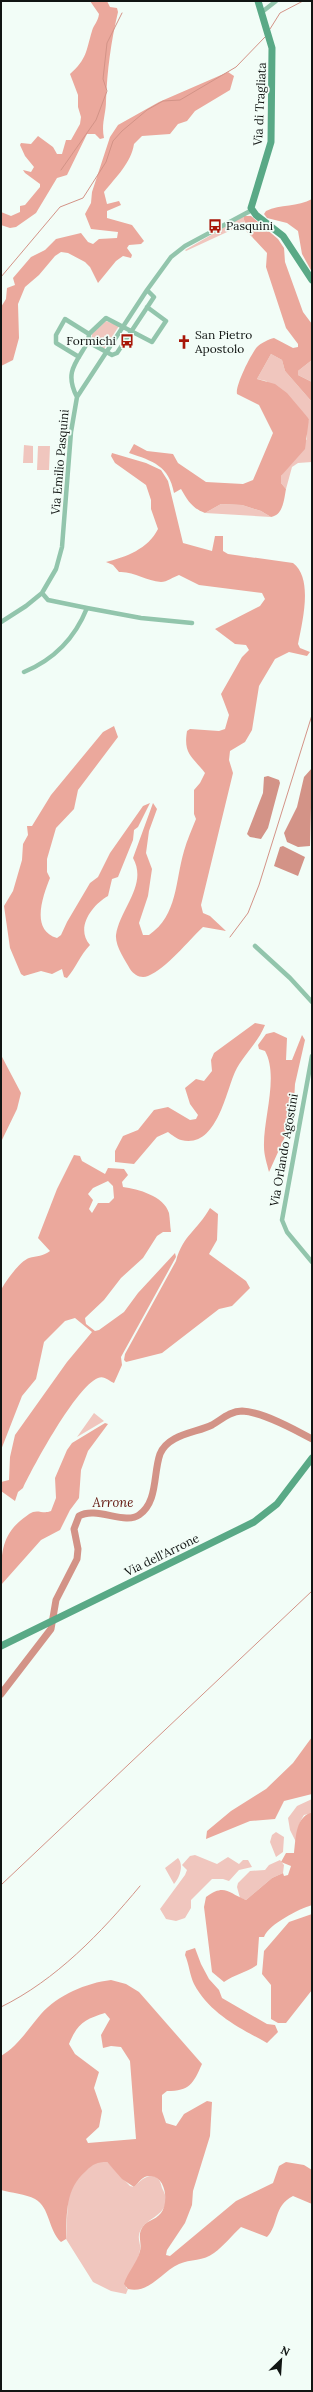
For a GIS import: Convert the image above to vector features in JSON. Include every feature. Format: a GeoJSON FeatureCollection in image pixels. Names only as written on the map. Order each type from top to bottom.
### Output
{"type":"FeatureCollection","features":[{"type":"Feature","properties":{"kind":"street","name":"Via di Tragliata"},"geometry":{"type":"LineString","coordinates":[[252,210],[252,202],[271,142],[271,41],[258,1]]}},
{"type":"Feature","properties":{"kind":"street"},"geometry":{"type":"LineString","coordinates":[[262,12],[276,1]]}},
{"type":"Feature","properties":{"kind":"street"},"geometry":{"type":"LineString","coordinates":[[252,210],[258,218],[283,236],[312,280]]}},
{"type":"Feature","properties":{"kind":"street","name":"Via Emilio Pasquini"},"geometry":{"type":"LineString","coordinates":[[1,622],[26,606],[42,593],[54,575],[60,557],[69,475],[71,432],[77,397],[147,290],[177,252],[252,210]]}},
{"type":"Feature","properties":{"kind":"street"},"geometry":{"type":"LineString","coordinates":[[88,342],[112,355],[117,353],[154,297],[147,290]]}},
{"type":"Feature","properties":{"kind":"street"},"geometry":{"type":"LineString","coordinates":[[77,397],[71,386],[70,378],[88,342],[89,334],[106,318],[152,342],[166,321],[147,307]]}},
{"type":"Feature","properties":{"kind":"street"},"geometry":{"type":"LineString","coordinates":[[80,357],[56,343],[58,329],[65,318],[89,334]]}},
{"type":"Feature","properties":{"kind":"street"},"geometry":{"type":"LineString","coordinates":[[42,593],[48,600],[141,618],[192,624]]}},
{"type":"Feature","properties":{"kind":"street"},"geometry":{"type":"LineString","coordinates":[[24,672],[62,649],[87,608]]}},
{"type":"Feature","properties":{"kind":"street"},"geometry":{"type":"LineString","coordinates":[[255,946],[312,1002]]}},
{"type":"Feature","properties":{"kind":"street","name":"Via Orlando Agostini"},"geometry":{"type":"LineString","coordinates":[[312,1056],[282,1220],[287,1232],[312,1262]]}},
{"type":"Feature","properties":{"kind":"street","name":"Via dell'Arrone"},"geometry":{"type":"LineString","coordinates":[[1,1646],[254,1522],[277,1504],[312,1458]]}},
{"type":"Feature","properties":{"kind":"shaded area"},"geometry":{"type":"Polygon","coordinates":[[[90,1],[107,1],[110,7],[117,8],[118,12],[108,67],[106,106],[103,124],[104,138],[100,139],[95,134],[87,134],[67,175],[57,178],[36,213],[16,227],[10,228],[1,225],[1,212],[11,216],[20,212],[20,206],[25,205],[40,187],[40,184],[23,170],[31,172],[34,167],[25,156],[20,145],[21,143],[31,144],[38,136],[53,147],[57,154],[62,154],[66,140],[71,140],[80,124],[81,117],[78,107],[78,95],[70,74],[76,69],[83,59],[99,14],[90,1]]]}},
{"type":"Feature","properties":{"kind":"shaded area"},"geometry":{"type":"Polygon","coordinates":[[[228,72],[234,76],[230,90],[195,111],[187,121],[178,124],[170,134],[142,136],[134,144],[130,157],[122,170],[104,192],[107,204],[119,201],[121,205],[107,211],[107,218],[132,225],[144,241],[141,244],[129,245],[127,248],[132,255],[131,258],[123,256],[116,261],[98,283],[90,267],[85,262],[68,253],[61,252],[55,256],[39,275],[25,287],[18,304],[19,338],[13,360],[1,366],[1,307],[6,299],[7,288],[15,285],[13,278],[31,257],[45,250],[56,239],[81,233],[88,242],[93,244],[99,239],[117,238],[118,232],[91,229],[85,214],[91,203],[92,192],[110,137],[118,125],[159,102],[228,72]]]}},
{"type":"Feature","properties":{"kind":"shaded area"},"geometry":{"type":"Polygon","coordinates":[[[312,199],[312,272],[302,254],[298,231],[287,223],[267,218],[264,214],[266,211],[277,207],[307,202],[312,199]]]}},
{"type":"Feature","properties":{"kind":"shaded area"},"geometry":{"type":"Polygon","coordinates":[[[244,216],[244,220],[253,238],[243,228],[238,227],[186,251],[185,250],[244,216]]]}},
{"type":"Feature","properties":{"kind":"shaded area"},"geometry":{"type":"Polygon","coordinates":[[[244,216],[251,216],[278,239],[284,248],[285,262],[303,312],[312,324],[312,360],[298,371],[298,375],[312,382],[312,402],[285,371],[282,360],[271,354],[257,379],[275,384],[287,393],[309,419],[305,449],[281,476],[281,483],[286,489],[284,502],[278,513],[271,517],[261,511],[242,505],[221,504],[205,513],[191,504],[181,489],[174,493],[168,476],[159,466],[129,453],[134,444],[147,451],[173,454],[178,463],[206,482],[243,484],[253,480],[273,433],[259,405],[237,394],[238,384],[251,356],[257,347],[267,340],[274,338],[293,348],[298,347],[298,344],[286,328],[266,267],[267,253],[253,238],[244,220],[244,216]]]}},
{"type":"Feature","properties":{"kind":"shaded area"},"geometry":{"type":"Polygon","coordinates":[[[106,321],[119,326],[104,349],[91,341],[92,334],[106,321]]]}},
{"type":"Feature","properties":{"kind":"shaded area"},"geometry":{"type":"Polygon","coordinates":[[[271,354],[282,360],[285,371],[312,402],[312,462],[298,463],[292,467],[286,489],[281,483],[281,476],[307,439],[307,425],[309,419],[266,381],[257,379],[271,354]]]}},
{"type":"Feature","properties":{"kind":"shaded area"},"geometry":{"type":"Polygon","coordinates":[[[312,360],[312,382],[298,375],[298,371],[312,360]]]}},
{"type":"Feature","properties":{"kind":"shaded area"},"geometry":{"type":"Polygon","coordinates":[[[24,445],[33,446],[33,463],[23,463],[24,445]]]}},
{"type":"Feature","properties":{"kind":"shaded area"},"geometry":{"type":"Polygon","coordinates":[[[38,446],[50,446],[49,470],[37,470],[38,446]]]}},
{"type":"Feature","properties":{"kind":"shaded area"},"geometry":{"type":"Polygon","coordinates":[[[112,453],[146,463],[161,470],[168,481],[183,543],[212,551],[215,536],[223,536],[223,551],[228,554],[293,563],[303,578],[305,589],[304,611],[298,644],[300,648],[310,652],[307,656],[289,652],[275,659],[259,686],[252,730],[245,742],[230,751],[229,760],[233,773],[201,905],[203,913],[210,916],[226,931],[203,927],[162,967],[148,976],[143,977],[136,975],[130,969],[121,953],[116,939],[118,925],[132,896],[137,878],[137,868],[133,858],[153,803],[157,809],[149,831],[146,853],[152,869],[148,896],[139,923],[143,935],[149,935],[165,918],[174,897],[184,851],[196,819],[194,814],[194,790],[200,783],[205,773],[188,751],[186,745],[187,731],[190,729],[219,731],[225,729],[229,715],[221,694],[242,657],[249,650],[246,645],[235,644],[215,629],[260,606],[265,599],[262,593],[199,585],[179,575],[161,582],[150,580],[130,573],[119,572],[113,565],[106,562],[121,558],[136,551],[154,536],[158,529],[151,509],[151,500],[146,485],[115,463],[111,456],[112,453]]]}},
{"type":"Feature","properties":{"kind":"shaded area"},"geometry":{"type":"Polygon","coordinates":[[[221,504],[242,505],[261,511],[271,517],[205,513],[221,504]]]}},
{"type":"Feature","properties":{"kind":"shaded area"},"geometry":{"type":"Polygon","coordinates":[[[114,726],[118,737],[78,790],[74,809],[56,828],[47,859],[47,872],[50,878],[44,894],[41,912],[41,920],[44,928],[49,934],[57,938],[61,935],[90,883],[98,877],[110,853],[143,806],[150,803],[138,827],[134,830],[133,840],[118,877],[112,879],[108,896],[96,905],[87,918],[84,931],[90,945],[83,953],[70,974],[67,978],[64,977],[62,969],[52,974],[41,971],[24,976],[21,974],[10,948],[4,906],[13,891],[22,860],[23,844],[28,835],[27,826],[32,826],[51,795],[103,732],[114,726]]]}},
{"type":"Feature","properties":{"kind":"shaded area"},"geometry":{"type":"Polygon","coordinates":[[[312,768],[310,846],[298,847],[287,842],[284,833],[297,807],[304,777],[312,768]]]}},
{"type":"Feature","properties":{"kind":"shaded area"},"geometry":{"type":"Polygon","coordinates":[[[268,776],[279,780],[280,783],[268,828],[261,839],[250,837],[247,834],[263,793],[264,777],[268,776]]]}},
{"type":"Feature","properties":{"kind":"shaded area"},"geometry":{"type":"Polygon","coordinates":[[[283,846],[305,857],[298,876],[274,866],[280,847],[283,846]]]}},
{"type":"Feature","properties":{"kind":"shaded area"},"geometry":{"type":"Polygon","coordinates":[[[255,1023],[265,1025],[235,1072],[223,1106],[211,1129],[203,1136],[193,1141],[181,1140],[168,1132],[157,1137],[134,1164],[115,1162],[115,1151],[123,1136],[138,1130],[154,1110],[168,1107],[190,1120],[196,1119],[198,1115],[190,1104],[185,1088],[196,1079],[204,1081],[212,1071],[211,1060],[214,1053],[255,1023]]]}},
{"type":"Feature","properties":{"kind":"shaded area"},"geometry":{"type":"Polygon","coordinates":[[[274,1032],[287,1038],[286,1060],[292,1060],[302,1035],[305,1040],[295,1084],[293,1119],[269,1172],[265,1156],[264,1136],[271,1085],[271,1073],[269,1061],[265,1051],[259,1049],[258,1045],[266,1034],[274,1032]]]}},
{"type":"Feature","properties":{"kind":"shaded area"},"geometry":{"type":"Polygon","coordinates":[[[1,1055],[21,1093],[17,1109],[1,1142],[1,1055]]]}},
{"type":"Feature","properties":{"kind":"shaded area"},"geometry":{"type":"Polygon","coordinates":[[[74,1155],[80,1156],[82,1161],[105,1174],[108,1168],[124,1169],[128,1175],[122,1182],[123,1187],[150,1194],[162,1202],[169,1213],[171,1232],[163,1232],[157,1236],[143,1258],[121,1278],[104,1300],[85,1318],[86,1324],[95,1331],[99,1330],[124,1312],[138,1293],[175,1253],[176,1257],[121,1357],[122,1365],[114,1383],[100,1377],[89,1384],[56,1428],[23,1488],[18,1492],[15,1501],[1,1491],[1,1482],[9,1480],[10,1457],[15,1435],[67,1362],[92,1332],[75,1318],[65,1321],[44,1342],[36,1379],[22,1396],[1,1450],[1,1290],[21,1263],[29,1258],[42,1255],[50,1251],[38,1238],[57,1189],[74,1155]],[[108,1181],[93,1188],[88,1194],[93,1200],[89,1209],[92,1213],[98,1203],[109,1203],[114,1198],[113,1186],[108,1181]]]}},
{"type":"Feature","properties":{"kind":"shaded area"},"geometry":{"type":"Polygon","coordinates":[[[210,1208],[218,1214],[217,1240],[209,1254],[246,1281],[250,1288],[232,1306],[219,1309],[162,1353],[126,1362],[124,1360],[125,1354],[176,1261],[182,1245],[210,1208]]]}},
{"type":"Feature","properties":{"kind":"shaded area"},"geometry":{"type":"Polygon","coordinates":[[[94,1413],[104,1421],[77,1437],[94,1413]]]}},
{"type":"Feature","properties":{"kind":"shaded area"},"geometry":{"type":"Polygon","coordinates":[[[105,1423],[108,1424],[88,1451],[81,1470],[79,1498],[70,1510],[60,1530],[41,1540],[1,1585],[3,1550],[5,1542],[13,1528],[31,1513],[51,1511],[56,1498],[55,1478],[67,1450],[72,1443],[105,1423]]]}},
{"type":"Feature","properties":{"kind":"shaded area"},"geometry":{"type":"Polygon","coordinates":[[[312,1737],[312,1794],[284,1801],[275,1819],[250,1821],[206,1839],[207,1831],[231,1811],[266,1789],[293,1763],[312,1737]]]}},
{"type":"Feature","properties":{"kind":"shaded area"},"geometry":{"type":"Polygon","coordinates":[[[312,1799],[312,1813],[304,1815],[300,1821],[296,1842],[290,1830],[288,1818],[297,1806],[312,1799]]]}},
{"type":"Feature","properties":{"kind":"shaded area"},"geometry":{"type":"Polygon","coordinates":[[[312,1813],[312,1905],[278,1922],[267,1932],[264,1937],[259,1937],[257,1965],[224,1982],[212,1972],[204,1907],[206,1897],[212,1893],[222,1890],[230,1892],[246,1900],[272,1878],[283,1873],[284,1876],[288,1875],[291,1866],[281,1862],[286,1853],[294,1853],[297,1830],[301,1820],[312,1813]]]}},
{"type":"Feature","properties":{"kind":"shaded area"},"geometry":{"type":"Polygon","coordinates":[[[276,1832],[284,1837],[283,1852],[276,1857],[270,1842],[272,1835],[276,1832]]]}},
{"type":"Feature","properties":{"kind":"shaded area"},"geometry":{"type":"Polygon","coordinates":[[[195,1855],[217,1864],[228,1857],[239,1864],[243,1860],[248,1860],[252,1867],[239,1870],[229,1881],[223,1879],[212,1879],[191,1900],[191,1908],[185,1918],[176,1921],[166,1919],[160,1909],[185,1875],[187,1870],[182,1865],[190,1856],[195,1855]]]}},
{"type":"Feature","properties":{"kind":"shaded area"},"geometry":{"type":"Polygon","coordinates":[[[178,1858],[181,1867],[178,1878],[174,1884],[165,1868],[178,1858]]]}},
{"type":"Feature","properties":{"kind":"shaded area"},"geometry":{"type":"Polygon","coordinates":[[[280,1860],[284,1865],[283,1873],[272,1878],[246,1900],[240,1898],[237,1887],[238,1883],[250,1871],[265,1870],[269,1865],[280,1860]]]}},
{"type":"Feature","properties":{"kind":"shaded area"},"geometry":{"type":"Polygon","coordinates":[[[312,1914],[312,1990],[286,2023],[278,2023],[271,2019],[271,1985],[262,1974],[264,1951],[289,1922],[312,1914]]]}},
{"type":"Feature","properties":{"kind":"shaded area"},"geometry":{"type":"Polygon","coordinates":[[[195,1948],[209,1979],[219,1990],[222,1998],[267,2024],[275,2025],[278,2032],[267,2043],[226,2019],[208,2004],[201,1995],[194,1984],[185,1955],[186,1951],[195,1948]]]}},
{"type":"Feature","properties":{"kind":"shaded area"},"geometry":{"type":"Polygon","coordinates":[[[111,1980],[126,1984],[139,1992],[202,2064],[196,2077],[190,2085],[181,2090],[167,2091],[162,2095],[162,2111],[166,2123],[176,2126],[184,2114],[207,2101],[212,2102],[210,2136],[193,2191],[192,2205],[185,2223],[167,2250],[166,2255],[170,2256],[236,2201],[273,2183],[279,2166],[286,2162],[304,2165],[312,2170],[312,2204],[293,2196],[287,2200],[279,2210],[271,2232],[267,2237],[241,2227],[210,2256],[179,2264],[149,2285],[136,2290],[128,2289],[124,2284],[137,2260],[140,2251],[141,2230],[145,2224],[159,2216],[165,2203],[165,2191],[160,2181],[156,2177],[148,2176],[141,2179],[134,2187],[122,2179],[107,2162],[93,2165],[79,2178],[74,2186],[68,2202],[66,2239],[61,2242],[54,2231],[44,2207],[40,2203],[27,2196],[1,2190],[1,2056],[18,2042],[41,2014],[56,2001],[82,1987],[111,1980]],[[105,2013],[82,2023],[75,2032],[69,2044],[75,2054],[99,2072],[94,2088],[102,2111],[99,2127],[86,2139],[88,2143],[136,2139],[130,2061],[121,2047],[111,2046],[103,2048],[101,2035],[110,2019],[105,2013]]]}},
{"type":"Feature","properties":{"kind":"shaded area"},"geometry":{"type":"Polygon","coordinates":[[[95,2162],[107,2162],[130,2186],[134,2187],[146,2177],[154,2176],[160,2182],[166,2197],[166,2202],[161,2212],[144,2225],[141,2230],[139,2235],[139,2255],[126,2288],[128,2289],[126,2294],[111,2291],[93,2282],[66,2239],[68,2198],[76,2179],[95,2162]]]}},
{"type":"Feature","properties":{"kind":"waterway"},"geometry":{"type":"LineString","coordinates":[[270,29],[280,13],[303,1]]}},
{"type":"Feature","properties":{"kind":"waterway"},"geometry":{"type":"LineString","coordinates":[[61,170],[96,120],[107,91],[103,79],[107,43],[122,13]]}},
{"type":"Feature","properties":{"kind":"waterway"},"geometry":{"type":"LineString","coordinates":[[1,277],[60,207],[83,198],[106,162],[113,141],[122,131],[147,110],[163,101],[180,100],[236,67],[265,37]]}},
{"type":"Feature","properties":{"kind":"waterway"},"geometry":{"type":"LineString","coordinates":[[230,937],[248,913],[259,885],[312,715]]}},
{"type":"Feature","properties":{"kind":"waterway","name":"Arrone"},"geometry":{"type":"LineString","coordinates":[[1,1694],[51,1629],[56,1600],[77,1559],[78,1549],[74,1529],[79,1516],[86,1513],[94,1513],[133,1518],[139,1515],[149,1503],[154,1487],[160,1454],[169,1442],[183,1435],[206,1428],[226,1416],[238,1411],[259,1414],[312,1439]]}},
{"type":"Feature","properties":{"kind":"waterway"},"geometry":{"type":"LineString","coordinates":[[1,1885],[312,1591]]}},
{"type":"Feature","properties":{"kind":"waterway"},"geometry":{"type":"LineString","coordinates":[[1,2007],[21,1996],[59,1969],[110,1921],[140,1886]]}},
{"type":"Feature","properties":{"kind":"place","name":"Pasquini"},"geometry":{"type":"Point","coordinates":[215,226]}},
{"type":"Feature","properties":{"kind":"place","name":"Formichi"},"geometry":{"type":"Point","coordinates":[127,341]}},
{"type":"Feature","properties":{"kind":"place","name":"San Pietro Apostolo"},"geometry":{"type":"Point","coordinates":[184,342]}}]}
